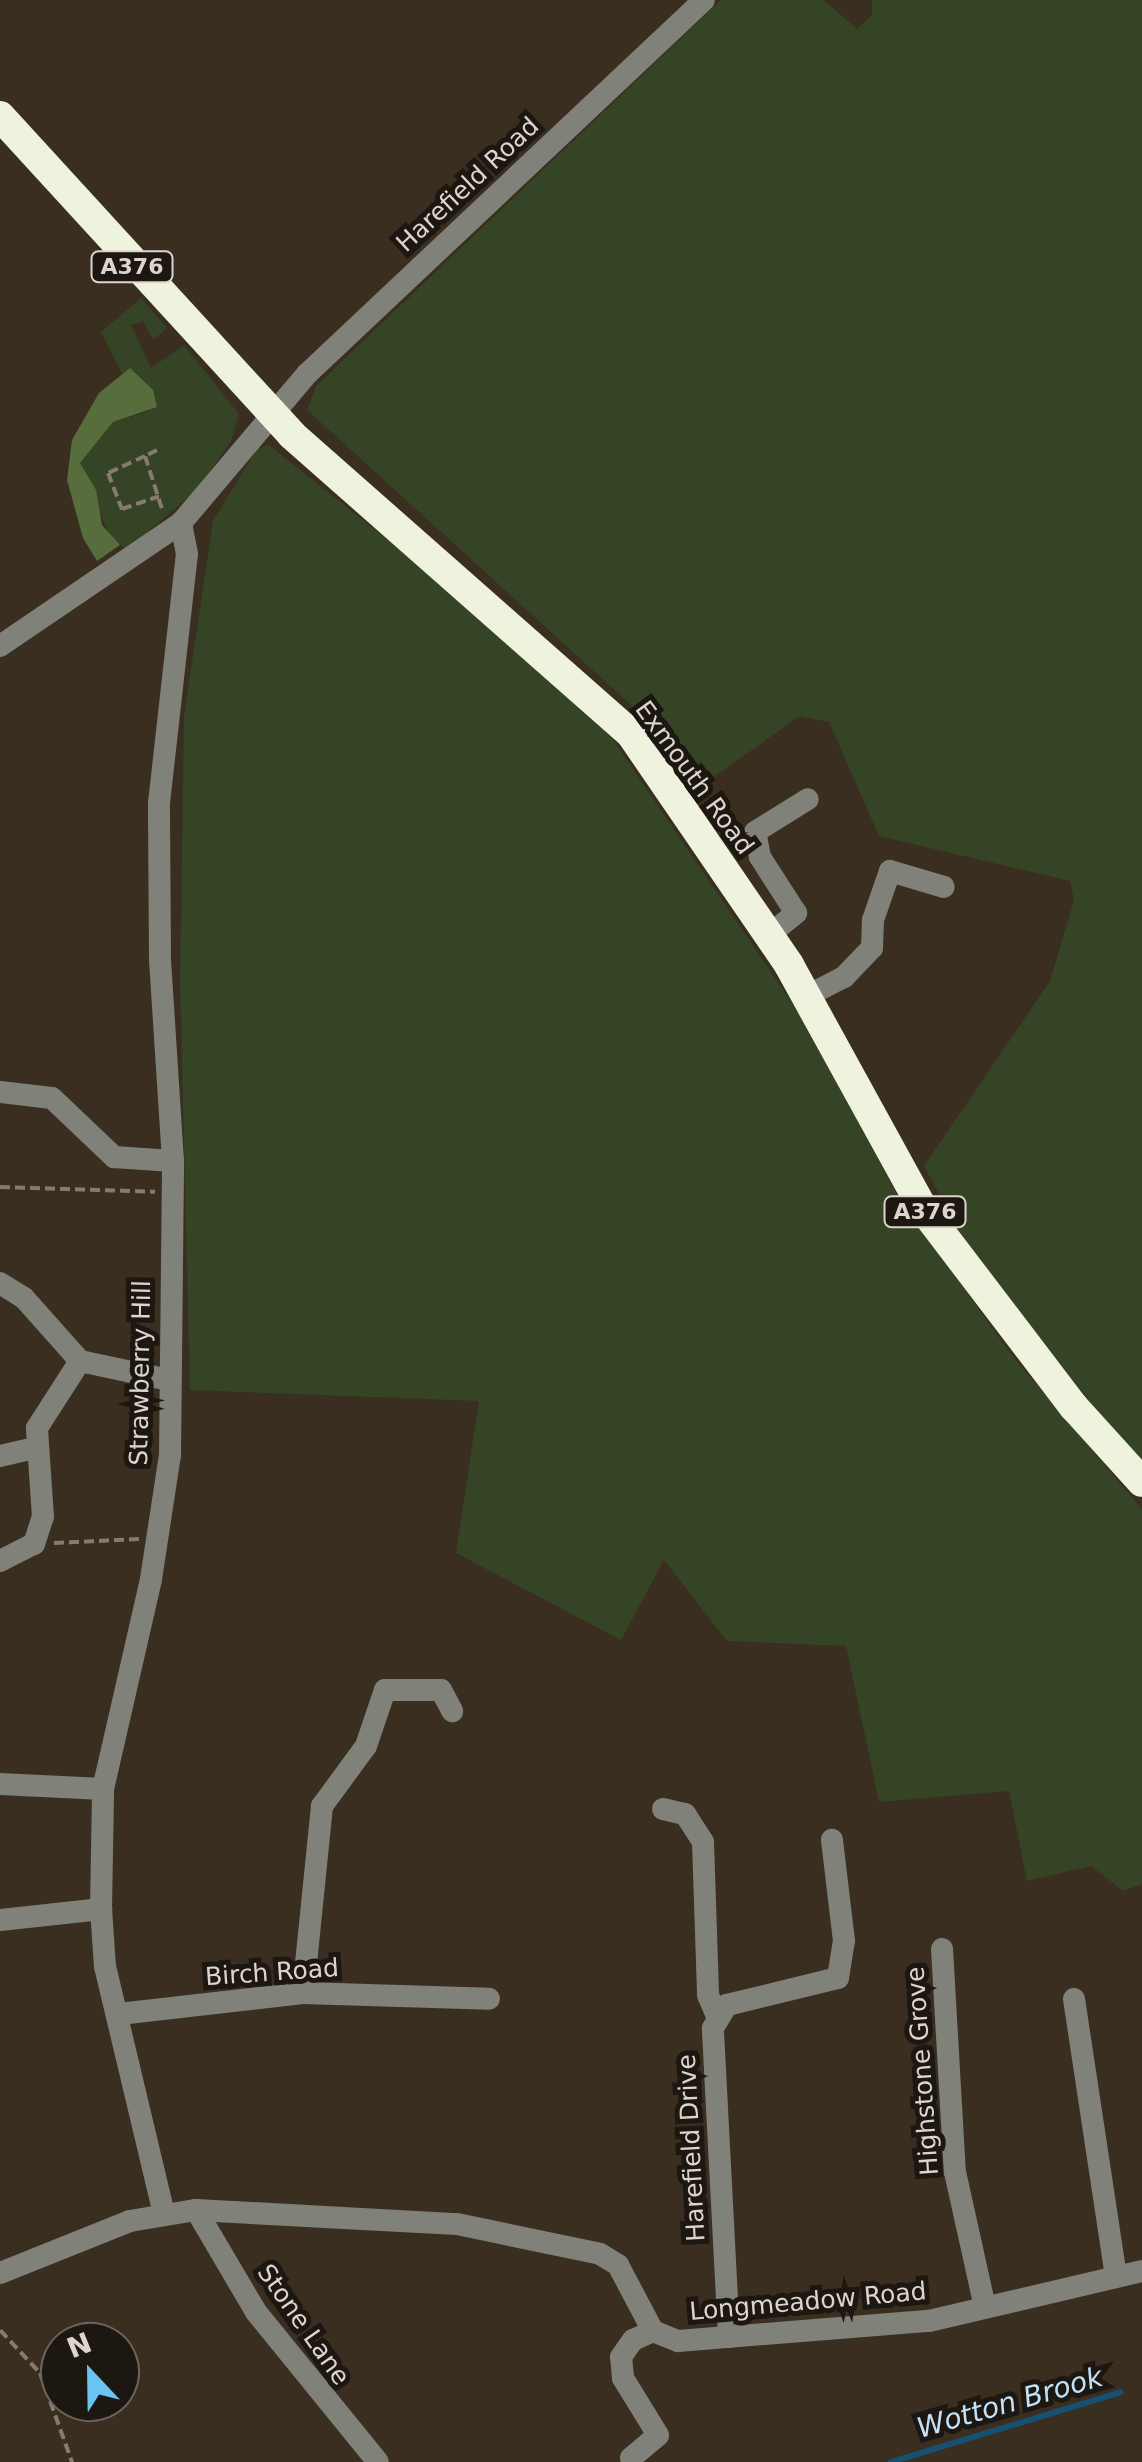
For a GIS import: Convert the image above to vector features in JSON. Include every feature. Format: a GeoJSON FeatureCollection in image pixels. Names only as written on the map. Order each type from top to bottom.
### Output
{"type":"FeatureCollection","features":[{"type":"Feature","properties":{"kind":"highway","name":"Exmouth Road"},"geometry":{"type":"LineString","coordinates":[[0,116],[133,269],[271,411],[373,510],[630,734],[807,996],[922,1208],[1074,1407],[1142,1482]]}},
{"type":"Feature","properties":{"kind":"street","name":"Harefield Road"},"geometry":{"type":"LineString","coordinates":[[0,646],[175,527],[271,411],[704,0]]}},
{"type":"Feature","properties":{"kind":"street","name":"Strawberry Hill"},"geometry":{"type":"LineString","coordinates":[[164,2214],[105,1967],[100,1908],[103,1789],[158,1540],[170,1454],[173,1161],[160,958],[159,803],[169,670],[187,554],[175,527]]}},
{"type":"Feature","properties":{"kind":"street"},"geometry":{"type":"LineString","coordinates":[[769,936],[796,914],[760,857],[755,832],[808,798]]}},
{"type":"Feature","properties":{"kind":"street"},"geometry":{"type":"LineString","coordinates":[[807,996],[844,977],[872,948],[873,920],[890,870],[944,887]]}},
{"type":"Feature","properties":{"kind":"street"},"geometry":{"type":"LineString","coordinates":[[0,1092],[52,1098],[114,1156],[173,1161]]}},
{"type":"Feature","properties":{"kind":"street"},"geometry":{"type":"LineString","coordinates":[[0,1283],[24,1298],[80,1361],[169,1380]]}},
{"type":"Feature","properties":{"kind":"street"},"geometry":{"type":"LineString","coordinates":[[0,1562],[34,1544],[43,1517],[35,1448],[50,1403],[80,1361]]}},
{"type":"Feature","properties":{"kind":"street"},"geometry":{"type":"LineString","coordinates":[[0,1456],[35,1448]]}},
{"type":"Feature","properties":{"kind":"street"},"geometry":{"type":"LineString","coordinates":[[303,1994],[322,1806],[366,1746],[384,1690],[441,1690],[452,1711]]}},
{"type":"Feature","properties":{"kind":"street"},"geometry":{"type":"LineString","coordinates":[[0,1784],[103,1789]]}},
{"type":"Feature","properties":{"kind":"street","name":"Harefield Drive"},"geometry":{"type":"LineString","coordinates":[[663,1810],[685,1814],[703,1842],[708,1994],[718,2016],[729,2337]]}},
{"type":"Feature","properties":{"kind":"street"},"geometry":{"type":"LineString","coordinates":[[718,2016],[738,2002],[829,1985],[838,1978],[844,1942],[832,1840]]}},
{"type":"Feature","properties":{"kind":"street"},"geometry":{"type":"LineString","coordinates":[[0,1920],[100,1908]]}},
{"type":"Feature","properties":{"kind":"street","name":"Highstone Grove"},"geometry":{"type":"LineString","coordinates":[[942,1949],[955,2172],[985,2307]]}},
{"type":"Feature","properties":{"kind":"street","name":"Birch Road"},"geometry":{"type":"LineString","coordinates":[[118,2014],[303,1994],[489,1999]]}},
{"type":"Feature","properties":{"kind":"street"},"geometry":{"type":"LineString","coordinates":[[1074,1999],[1116,2276]]}},
{"type":"Feature","properties":{"kind":"street"},"geometry":{"type":"LineString","coordinates":[[0,2273],[164,2214],[196,2210],[457,2224],[580,2245],[618,2264],[653,2332],[633,2340],[621,2357],[623,2378],[658,2435],[630,2458]]}},
{"type":"Feature","properties":{"kind":"street","name":"Stone Lane"},"geometry":{"type":"LineString","coordinates":[[196,2210],[256,2312],[378,2462]]}},
{"type":"Feature","properties":{"kind":"street","name":"Longmeadow Road"},"geometry":{"type":"LineString","coordinates":[[653,2332],[678,2340],[871,2329],[1142,2271]]}},
{"type":"Feature","properties":{"kind":"path"},"geometry":{"type":"LineString","coordinates":[[157,450],[108,473],[122,509],[159,496]]}},
{"type":"Feature","properties":{"kind":"path"},"geometry":{"type":"LineString","coordinates":[[145,456],[175,527]]}},
{"type":"Feature","properties":{"kind":"path"},"geometry":{"type":"LineString","coordinates":[[0,1187],[173,1194]]}},
{"type":"Feature","properties":{"kind":"path"},"geometry":{"type":"LineString","coordinates":[[34,1544],[158,1540]]}},
{"type":"Feature","properties":{"kind":"path"},"geometry":{"type":"LineString","coordinates":[[0,2330],[40,2373],[72,2462]]}},
{"type":"Feature","properties":{"kind":"green space"},"geometry":{"type":"Polygon","coordinates":[[[721,0],[824,0],[857,29],[872,15],[872,0],[1142,0],[1142,1468],[967,1246],[924,1166],[1050,981],[1074,900],[1070,881],[879,836],[829,722],[800,716],[701,786],[629,703],[307,410],[316,386],[721,0]]]}},
{"type":"Feature","properties":{"kind":"green space"},"geometry":{"type":"Polygon","coordinates":[[[141,298],[167,328],[153,340],[143,321],[131,325],[151,368],[184,345],[239,414],[231,441],[196,491],[127,549],[111,539],[80,463],[113,422],[150,411],[146,387],[130,369],[122,374],[101,332],[141,298]]]}},
{"type":"Feature","properties":{"kind":"green space"},"geometry":{"type":"Polygon","coordinates":[[[130,368],[153,390],[157,407],[113,422],[80,463],[96,490],[102,525],[120,545],[97,561],[83,538],[67,480],[72,440],[99,393],[130,368]]]}},
{"type":"Feature","properties":{"kind":"green space"},"geometry":{"type":"Polygon","coordinates":[[[269,445],[432,575],[612,738],[800,1015],[899,1198],[1014,1358],[1142,1509],[1142,1884],[1123,1891],[1091,1866],[1027,1881],[1009,1791],[879,1802],[846,1646],[727,1641],[664,1560],[621,1640],[456,1553],[479,1401],[190,1390],[180,982],[184,716],[213,521],[257,449],[269,445]]]}},
{"type":"Feature","properties":{"kind":"waterway","name":"Wotton Brook"},"geometry":{"type":"LineString","coordinates":[[891,2462],[1121,2392]]}}]}
